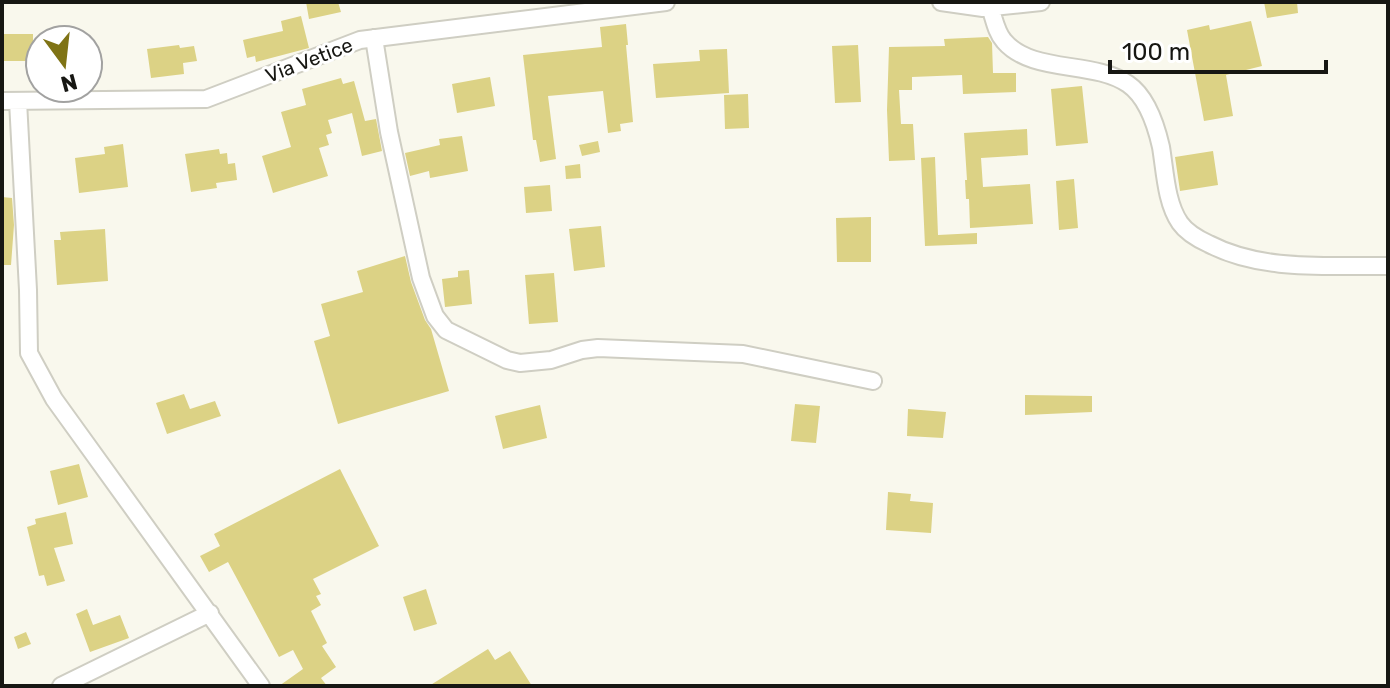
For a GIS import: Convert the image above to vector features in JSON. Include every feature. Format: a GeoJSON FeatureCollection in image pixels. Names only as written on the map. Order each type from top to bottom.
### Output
{"type":"FeatureCollection","features":[{"type":"Feature","properties":{"kind":"street","name":"Via Vetice"},"geometry":{"type":"LineString","coordinates":[[10,101],[206,99],[360,40],[666,2]]}},
{"type":"Feature","properties":{"kind":"street"},"geometry":{"type":"LineString","coordinates":[[941,2],[983,8],[1041,2]]}},
{"type":"Feature","properties":{"kind":"street"},"geometry":{"type":"LineString","coordinates":[[990,7],[1004,40],[1019,53],[1040,61],[1112,76],[1139,93],[1149,110],[1159,140],[1175,214],[1181,225],[1194,236],[1216,248],[1284,265],[1388,266]]}},
{"type":"Feature","properties":{"kind":"street"},"geometry":{"type":"LineString","coordinates":[[374,38],[389,132],[421,278],[435,316],[446,330],[507,360],[520,363],[551,360],[598,348],[743,354],[873,381]]}},
{"type":"Feature","properties":{"kind":"street"},"geometry":{"type":"LineString","coordinates":[[10,101],[28,290],[29,353],[54,399],[261,686]]}},
{"type":"Feature","properties":{"kind":"street"},"geometry":{"type":"LineString","coordinates":[[61,686],[210,613]]}},
{"type":"Feature","properties":{"kind":"building"},"geometry":{"type":"Polygon","coordinates":[[[306,2],[338,2],[341,12],[309,19],[306,2]]]}},
{"type":"Feature","properties":{"kind":"building"},"geometry":{"type":"Polygon","coordinates":[[[1264,2],[1297,2],[1298,13],[1267,18],[1264,2]]]}},
{"type":"Feature","properties":{"kind":"building"},"geometry":{"type":"Polygon","coordinates":[[[301,16],[309,48],[256,62],[255,56],[247,58],[243,40],[283,31],[281,21],[301,16]]]}},
{"type":"Feature","properties":{"kind":"building"},"geometry":{"type":"Polygon","coordinates":[[[1251,21],[1262,66],[1226,75],[1233,116],[1204,121],[1187,30],[1209,25],[1210,30],[1251,21]]]}},
{"type":"Feature","properties":{"kind":"building"},"geometry":{"type":"Polygon","coordinates":[[[626,24],[633,122],[620,124],[621,131],[608,133],[603,91],[548,96],[556,159],[540,162],[536,140],[533,140],[523,55],[602,47],[600,27],[626,24]]]}},
{"type":"Feature","properties":{"kind":"building"},"geometry":{"type":"Polygon","coordinates":[[[2,34],[24,34],[24,61],[2,61],[2,34]]]}},
{"type":"Feature","properties":{"kind":"building"},"geometry":{"type":"Polygon","coordinates":[[[988,37],[992,43],[993,73],[1016,73],[1016,92],[963,94],[962,75],[912,77],[912,90],[899,90],[901,124],[913,124],[915,160],[889,161],[889,47],[945,46],[944,39],[988,37]]]}},
{"type":"Feature","properties":{"kind":"building"},"geometry":{"type":"Polygon","coordinates":[[[179,45],[180,48],[194,46],[197,61],[183,63],[184,74],[151,78],[147,49],[179,45]]]}},
{"type":"Feature","properties":{"kind":"building"},"geometry":{"type":"Polygon","coordinates":[[[858,45],[861,102],[835,103],[832,46],[858,45]]]}},
{"type":"Feature","properties":{"kind":"building"},"geometry":{"type":"Polygon","coordinates":[[[727,49],[729,93],[656,98],[653,64],[700,61],[699,50],[727,49]]]}},
{"type":"Feature","properties":{"kind":"building"},"geometry":{"type":"Polygon","coordinates":[[[490,77],[495,106],[457,113],[452,84],[490,77]]]}},
{"type":"Feature","properties":{"kind":"building"},"geometry":{"type":"Polygon","coordinates":[[[341,78],[343,84],[354,81],[365,121],[376,119],[382,151],[362,156],[352,113],[328,120],[332,133],[326,135],[329,145],[319,148],[328,176],[273,193],[262,156],[291,147],[281,112],[306,105],[302,89],[341,78]]]}},
{"type":"Feature","properties":{"kind":"building"},"geometry":{"type":"Polygon","coordinates":[[[1082,86],[1088,143],[1056,146],[1051,89],[1082,86]]]}},
{"type":"Feature","properties":{"kind":"building"},"geometry":{"type":"Polygon","coordinates":[[[748,94],[749,128],[725,129],[724,95],[748,94]]]}},
{"type":"Feature","properties":{"kind":"building"},"geometry":{"type":"Polygon","coordinates":[[[1027,129],[1028,155],[981,158],[983,187],[1030,184],[1033,224],[970,228],[964,133],[1027,129]]]}},
{"type":"Feature","properties":{"kind":"building"},"geometry":{"type":"Polygon","coordinates":[[[462,136],[468,171],[430,178],[429,171],[410,176],[405,153],[440,145],[439,139],[462,136]]]}},
{"type":"Feature","properties":{"kind":"building"},"geometry":{"type":"Polygon","coordinates":[[[598,141],[600,152],[582,156],[579,145],[598,141]]]}},
{"type":"Feature","properties":{"kind":"building"},"geometry":{"type":"Polygon","coordinates":[[[123,144],[128,187],[79,193],[75,158],[105,154],[104,147],[123,144]]]}},
{"type":"Feature","properties":{"kind":"building"},"geometry":{"type":"Polygon","coordinates":[[[219,149],[220,154],[227,153],[228,164],[235,163],[237,180],[216,183],[217,188],[191,192],[185,154],[219,149]]]}},
{"type":"Feature","properties":{"kind":"building"},"geometry":{"type":"Polygon","coordinates":[[[1213,151],[1218,185],[1180,191],[1175,157],[1213,151]]]}},
{"type":"Feature","properties":{"kind":"building"},"geometry":{"type":"Polygon","coordinates":[[[935,157],[938,235],[977,233],[977,244],[925,246],[921,158],[935,157]]]}},
{"type":"Feature","properties":{"kind":"building"},"geometry":{"type":"Polygon","coordinates":[[[580,164],[581,178],[566,179],[565,166],[580,164]]]}},
{"type":"Feature","properties":{"kind":"building"},"geometry":{"type":"Polygon","coordinates":[[[1074,179],[1078,228],[1059,230],[1056,181],[1074,179]]]}},
{"type":"Feature","properties":{"kind":"building"},"geometry":{"type":"Polygon","coordinates":[[[550,185],[552,211],[526,213],[524,187],[550,185]]]}},
{"type":"Feature","properties":{"kind":"building"},"geometry":{"type":"Polygon","coordinates":[[[2,197],[12,198],[14,225],[11,265],[2,265],[2,197]]]}},
{"type":"Feature","properties":{"kind":"building"},"geometry":{"type":"Polygon","coordinates":[[[871,217],[871,262],[837,262],[836,218],[871,217]]]}},
{"type":"Feature","properties":{"kind":"building"},"geometry":{"type":"Polygon","coordinates":[[[601,226],[605,267],[574,271],[569,229],[601,226]]]}},
{"type":"Feature","properties":{"kind":"building"},"geometry":{"type":"Polygon","coordinates":[[[105,229],[108,281],[57,285],[54,240],[61,240],[60,232],[105,229]]]}},
{"type":"Feature","properties":{"kind":"building"},"geometry":{"type":"Polygon","coordinates":[[[405,256],[449,391],[338,424],[314,341],[330,336],[321,304],[363,292],[357,271],[405,256]]]}},
{"type":"Feature","properties":{"kind":"building"},"geometry":{"type":"Polygon","coordinates":[[[469,270],[472,304],[445,307],[442,279],[458,277],[458,271],[469,270]]]}},
{"type":"Feature","properties":{"kind":"building"},"geometry":{"type":"Polygon","coordinates":[[[554,273],[558,322],[529,324],[525,275],[554,273]]]}},
{"type":"Feature","properties":{"kind":"building"},"geometry":{"type":"Polygon","coordinates":[[[184,394],[190,409],[215,401],[221,416],[167,434],[156,403],[184,394]]]}},
{"type":"Feature","properties":{"kind":"building"},"geometry":{"type":"Polygon","coordinates":[[[1025,395],[1092,396],[1092,412],[1025,415],[1025,395]]]}},
{"type":"Feature","properties":{"kind":"building"},"geometry":{"type":"Polygon","coordinates":[[[795,404],[820,406],[816,443],[791,441],[795,404]]]}},
{"type":"Feature","properties":{"kind":"building"},"geometry":{"type":"Polygon","coordinates":[[[540,405],[547,438],[503,449],[495,416],[540,405]]]}},
{"type":"Feature","properties":{"kind":"building"},"geometry":{"type":"Polygon","coordinates":[[[908,409],[946,412],[943,438],[907,436],[908,409]]]}},
{"type":"Feature","properties":{"kind":"building"},"geometry":{"type":"Polygon","coordinates":[[[79,464],[88,497],[58,505],[50,471],[79,464]]]}},
{"type":"Feature","properties":{"kind":"building"},"geometry":{"type":"Polygon","coordinates":[[[340,469],[379,546],[313,579],[321,594],[316,596],[321,605],[311,611],[327,643],[322,646],[336,667],[321,678],[327,686],[279,686],[303,669],[293,650],[279,657],[228,562],[209,572],[200,556],[220,546],[214,534],[340,469]]]}},
{"type":"Feature","properties":{"kind":"building"},"geometry":{"type":"Polygon","coordinates":[[[888,492],[911,494],[910,501],[933,503],[931,533],[886,530],[888,492]]]}},
{"type":"Feature","properties":{"kind":"building"},"geometry":{"type":"Polygon","coordinates":[[[66,512],[73,544],[54,548],[65,581],[47,586],[44,575],[39,576],[27,527],[36,524],[35,519],[66,512]]]}},
{"type":"Feature","properties":{"kind":"building"},"geometry":{"type":"Polygon","coordinates":[[[426,589],[437,624],[414,631],[403,597],[426,589]]]}},
{"type":"Feature","properties":{"kind":"building"},"geometry":{"type":"Polygon","coordinates":[[[87,609],[93,625],[120,615],[129,638],[90,652],[76,614],[87,609]]]}},
{"type":"Feature","properties":{"kind":"building"},"geometry":{"type":"Polygon","coordinates":[[[26,632],[31,644],[18,649],[14,637],[26,632]]]}},
{"type":"Feature","properties":{"kind":"building"},"geometry":{"type":"Polygon","coordinates":[[[488,649],[495,660],[510,651],[532,686],[429,686],[488,649]]]}}]}
